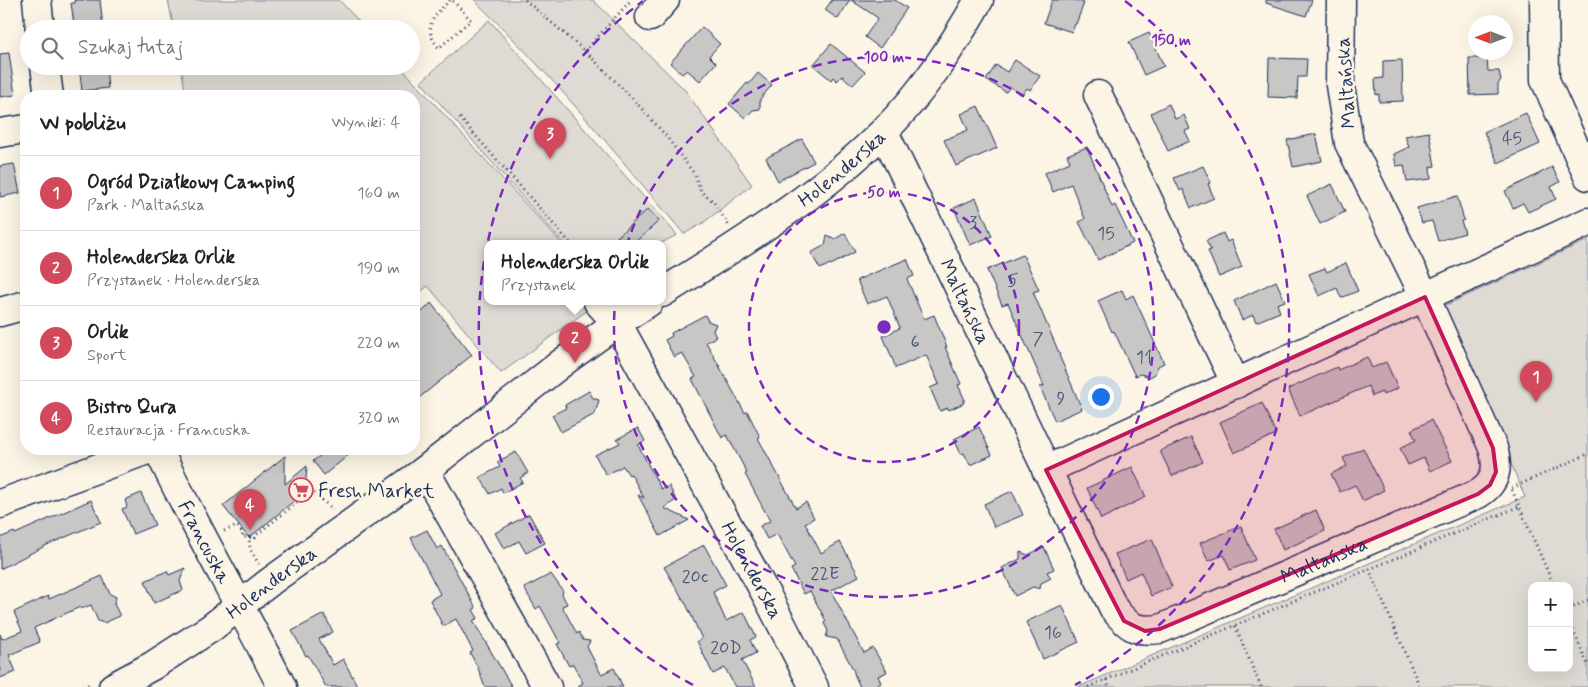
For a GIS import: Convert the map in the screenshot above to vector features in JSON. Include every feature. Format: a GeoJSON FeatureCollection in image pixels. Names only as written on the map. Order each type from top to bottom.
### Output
{"type":"FeatureCollection","features":[{"type":"Feature","properties":{"kind":"street"},"geometry":{"type":"LineString","coordinates":[[37,0],[39,20]]}},
{"type":"Feature","properties":{"kind":"street","name":"Holenderska"},"geometry":{"type":"LineString","coordinates":[[666,290],[788,212],[834,177],[884,132],[938,67],[979,0]]}},
{"type":"Feature","properties":{"kind":"street","name":"Maltańska"},"geometry":{"type":"LineString","coordinates":[[884,132],[1114,609],[1124,622],[1134,628],[1145,631],[1160,629],[1478,494],[1490,485],[1504,480],[1493,448],[1425,297],[1349,142],[1340,85],[1341,0]]}},
{"type":"Feature","properties":{"kind":"street"},"geometry":{"type":"LineString","coordinates":[[1544,0],[1545,80],[1588,176]]}},
{"type":"Feature","properties":{"kind":"street"},"geometry":{"type":"LineString","coordinates":[[46,75],[48,90]]}},
{"type":"Feature","properties":{"kind":"street"},"geometry":{"type":"LineString","coordinates":[[1098,95],[1236,384]]}},
{"type":"Feature","properties":{"kind":"street"},"geometry":{"type":"LineString","coordinates":[[0,133],[20,130]]}},
{"type":"Feature","properties":{"kind":"street"},"geometry":{"type":"LineString","coordinates":[[1046,470],[1588,222]]}},
{"type":"Feature","properties":{"kind":"street"},"geometry":{"type":"LineString","coordinates":[[601,305],[616,323]]}},
{"type":"Feature","properties":{"kind":"street","name":"Holenderska"},"geometry":{"type":"LineString","coordinates":[[113,687],[177,651],[211,628],[271,581],[424,471],[563,362],[616,323],[644,305]]}},
{"type":"Feature","properties":{"kind":"street"},"geometry":{"type":"LineString","coordinates":[[0,312],[20,307]]}},
{"type":"Feature","properties":{"kind":"street","name":"Holenderska"},"geometry":{"type":"LineString","coordinates":[[616,323],[767,596],[814,687]]}},
{"type":"Feature","properties":{"kind":"street"},"geometry":{"type":"LineString","coordinates":[[0,504],[134,455]]}},
{"type":"Feature","properties":{"kind":"street","name":"Francuska"},"geometry":{"type":"LineString","coordinates":[[161,455],[282,687]]}},
{"type":"Feature","properties":{"kind":"street"},"geometry":{"type":"LineString","coordinates":[[424,471],[548,687]]}},
{"type":"Feature","properties":{"kind":"path"},"geometry":{"type":"LineString","coordinates":[[451,0],[471,20],[439,48],[432,36],[431,25],[436,14],[451,0]]}},
{"type":"Feature","properties":{"kind":"path"},"geometry":{"type":"LineString","coordinates":[[525,0],[585,51],[635,101],[666,136],[695,175],[701,192],[713,201],[741,243]]}},
{"type":"Feature","properties":{"kind":"path"},"geometry":{"type":"LineString","coordinates":[[585,51],[649,6]]}},
{"type":"Feature","properties":{"kind":"path"},"geometry":{"type":"LineString","coordinates":[[460,118],[567,240]]}},
{"type":"Feature","properties":{"kind":"path"},"geometry":{"type":"LineString","coordinates":[[1552,582],[1520,506],[1504,480],[1588,454]]}},
{"type":"Feature","properties":{"kind":"path"},"geometry":{"type":"LineString","coordinates":[[305,491],[312,492],[336,513],[346,527]]}},
{"type":"Feature","properties":{"kind":"path"},"geometry":{"type":"LineString","coordinates":[[218,535],[237,526],[243,533],[242,537],[249,536],[255,538],[256,534],[312,492]]}},
{"type":"Feature","properties":{"kind":"path"},"geometry":{"type":"LineString","coordinates":[[1088,687],[1520,506]]}},
{"type":"Feature","properties":{"kind":"path"},"geometry":{"type":"LineString","coordinates":[[249,536],[250,549],[271,581]]}},
{"type":"Feature","properties":{"kind":"path"},"geometry":{"type":"LineString","coordinates":[[1369,569],[1420,687]]}},
{"type":"Feature","properties":{"kind":"path"},"geometry":{"type":"LineString","coordinates":[[1573,607],[1588,600]]}},
{"type":"Feature","properties":{"kind":"path"},"geometry":{"type":"LineString","coordinates":[[1235,625],[1261,687]]}},
{"type":"Feature","properties":{"kind":"path"},"geometry":{"type":"LineString","coordinates":[[1572,627],[1588,665]]}},
{"type":"Feature","properties":{"kind":"path"},"geometry":{"type":"LineString","coordinates":[[1106,680],[1109,687]]}},
{"type":"Feature","properties":{"kind":"highlighted area"},"geometry":{"type":"Polygon","coordinates":[[[1425,297],[1493,448],[1496,472],[1490,485],[1478,494],[1160,629],[1145,631],[1124,621],[1046,470],[1425,297]]]}},
{"type":"Feature","properties":{"kind":"shaded area"},"geometry":{"type":"Polygon","coordinates":[[[168,0],[339,0],[358,20],[172,20],[168,0]]]}},
{"type":"Feature","properties":{"kind":"shaded area"},"geometry":{"type":"Polygon","coordinates":[[[474,0],[593,0],[685,90],[752,185],[703,223],[684,234],[556,85],[474,0]]]}},
{"type":"Feature","properties":{"kind":"shaded area"},"geometry":{"type":"Polygon","coordinates":[[[489,20],[677,235],[666,240],[560,240],[421,82],[489,20]]]}},
{"type":"Feature","properties":{"kind":"shaded area"},"geometry":{"type":"Polygon","coordinates":[[[182,75],[408,75],[558,240],[484,240],[484,305],[595,305],[501,373],[428,286],[420,292],[420,90],[185,90],[182,75]]]}},
{"type":"Feature","properties":{"kind":"shaded area"},"geometry":{"type":"Polygon","coordinates":[[[1588,240],[1588,687],[1078,687],[1525,497],[1444,306],[1588,240]]]}},
{"type":"Feature","properties":{"kind":"building"},"geometry":{"type":"Polygon","coordinates":[[[74,0],[100,0],[102,20],[73,20],[71,3],[75,3],[74,0]]]}},
{"type":"Feature","properties":{"kind":"building"},"geometry":{"type":"Polygon","coordinates":[[[832,0],[850,0],[838,19],[825,10],[832,0]]]}},
{"type":"Feature","properties":{"kind":"building"},"geometry":{"type":"Polygon","coordinates":[[[851,0],[895,0],[907,8],[880,48],[865,37],[878,18],[851,0]]]}},
{"type":"Feature","properties":{"kind":"building"},"geometry":{"type":"Polygon","coordinates":[[[1052,0],[1074,0],[1084,3],[1072,32],[1044,23],[1052,0]]]}},
{"type":"Feature","properties":{"kind":"building"},"geometry":{"type":"Polygon","coordinates":[[[1266,0],[1312,0],[1306,16],[1266,3],[1266,0]]]}},
{"type":"Feature","properties":{"kind":"building"},"geometry":{"type":"Polygon","coordinates":[[[702,27],[720,44],[709,56],[716,63],[700,81],[687,70],[682,74],[670,63],[702,27]]]}},
{"type":"Feature","properties":{"kind":"building"},"geometry":{"type":"Polygon","coordinates":[[[1149,33],[1164,66],[1144,75],[1129,42],[1149,33]]]}},
{"type":"Feature","properties":{"kind":"building"},"geometry":{"type":"Polygon","coordinates":[[[831,44],[865,72],[853,85],[842,76],[837,81],[833,77],[831,80],[813,65],[831,44]]]}},
{"type":"Feature","properties":{"kind":"building"},"geometry":{"type":"Polygon","coordinates":[[[9,53],[15,95],[0,97],[0,54],[9,53]]]}},
{"type":"Feature","properties":{"kind":"building"},"geometry":{"type":"Polygon","coordinates":[[[1269,58],[1307,59],[1306,77],[1298,77],[1297,98],[1268,97],[1269,58]]]}},
{"type":"Feature","properties":{"kind":"building"},"geometry":{"type":"Polygon","coordinates":[[[1015,60],[1040,76],[1030,90],[1027,88],[1022,95],[1010,87],[1006,92],[986,80],[996,65],[1007,72],[1015,60]]]}},
{"type":"Feature","properties":{"kind":"building"},"geometry":{"type":"Polygon","coordinates":[[[1402,60],[1403,101],[1379,102],[1379,94],[1376,95],[1375,79],[1383,78],[1383,61],[1402,60]]]}},
{"type":"Feature","properties":{"kind":"building"},"geometry":{"type":"Polygon","coordinates":[[[1469,60],[1487,60],[1488,71],[1499,71],[1501,80],[1498,84],[1498,94],[1470,95],[1469,60]]]}},
{"type":"Feature","properties":{"kind":"building"},"geometry":{"type":"Polygon","coordinates":[[[758,73],[772,85],[760,99],[760,109],[753,110],[745,118],[729,104],[758,73]]]}},
{"type":"Feature","properties":{"kind":"building"},"geometry":{"type":"Polygon","coordinates":[[[80,75],[107,75],[108,88],[82,90],[80,75]]]}},
{"type":"Feature","properties":{"kind":"building"},"geometry":{"type":"Polygon","coordinates":[[[1169,104],[1175,119],[1184,115],[1190,129],[1185,131],[1190,141],[1168,151],[1151,113],[1169,104]]]}},
{"type":"Feature","properties":{"kind":"building"},"geometry":{"type":"Polygon","coordinates":[[[978,106],[997,148],[956,166],[944,140],[968,130],[961,114],[978,106]]]}},
{"type":"Feature","properties":{"kind":"building"},"geometry":{"type":"Polygon","coordinates":[[[1526,113],[1540,144],[1498,163],[1484,132],[1526,113]]]}},
{"type":"Feature","properties":{"kind":"building"},"geometry":{"type":"Polygon","coordinates":[[[1429,132],[1435,166],[1430,167],[1431,179],[1407,182],[1404,165],[1396,166],[1394,154],[1409,147],[1405,136],[1429,132]]]}},
{"type":"Feature","properties":{"kind":"building"},"geometry":{"type":"Polygon","coordinates":[[[1316,134],[1322,161],[1293,167],[1287,140],[1316,134]]]}},
{"type":"Feature","properties":{"kind":"building"},"geometry":{"type":"Polygon","coordinates":[[[802,139],[814,162],[778,181],[766,158],[802,139]]]}},
{"type":"Feature","properties":{"kind":"building"},"geometry":{"type":"Polygon","coordinates":[[[1087,147],[1112,207],[1115,205],[1133,243],[1098,260],[1079,222],[1085,219],[1071,184],[1053,192],[1045,173],[1070,162],[1067,155],[1087,147]]]}},
{"type":"Feature","properties":{"kind":"building"},"geometry":{"type":"Polygon","coordinates":[[[14,164],[20,193],[0,197],[0,166],[14,164]]]}},
{"type":"Feature","properties":{"kind":"building"},"geometry":{"type":"Polygon","coordinates":[[[1203,166],[1211,183],[1208,184],[1214,198],[1191,208],[1183,189],[1180,191],[1174,178],[1203,166]]]}},
{"type":"Feature","properties":{"kind":"building"},"geometry":{"type":"Polygon","coordinates":[[[1552,167],[1560,182],[1551,187],[1556,199],[1528,212],[1523,203],[1513,208],[1505,191],[1552,167]]]}},
{"type":"Feature","properties":{"kind":"building"},"geometry":{"type":"Polygon","coordinates":[[[1332,184],[1345,212],[1320,224],[1307,196],[1332,184]]]}},
{"type":"Feature","properties":{"kind":"building"},"geometry":{"type":"Polygon","coordinates":[[[1457,196],[1464,220],[1461,221],[1465,233],[1438,241],[1432,221],[1422,223],[1417,208],[1457,196]]]}},
{"type":"Feature","properties":{"kind":"building"},"geometry":{"type":"Polygon","coordinates":[[[976,198],[992,236],[970,245],[954,208],[976,198]]]}},
{"type":"Feature","properties":{"kind":"building"},"geometry":{"type":"Polygon","coordinates":[[[648,209],[659,221],[638,240],[620,240],[617,237],[648,209]]]}},
{"type":"Feature","properties":{"kind":"building"},"geometry":{"type":"Polygon","coordinates":[[[845,233],[855,252],[820,269],[811,253],[825,245],[827,235],[835,239],[845,233]]]}},
{"type":"Feature","properties":{"kind":"building"},"geometry":{"type":"Polygon","coordinates":[[[1223,233],[1227,242],[1231,240],[1242,267],[1219,277],[1208,251],[1211,250],[1206,241],[1223,233]]]}},
{"type":"Feature","properties":{"kind":"building"},"geometry":{"type":"Polygon","coordinates":[[[1023,255],[1039,290],[1033,292],[1082,409],[1055,421],[1040,387],[1044,386],[1008,303],[1002,305],[987,270],[1023,255]]]}},
{"type":"Feature","properties":{"kind":"building"},"geometry":{"type":"Polygon","coordinates":[[[907,259],[914,276],[907,279],[924,319],[934,315],[961,384],[958,385],[965,400],[963,401],[964,403],[949,410],[948,408],[940,411],[930,388],[939,384],[926,355],[896,368],[883,336],[900,328],[887,296],[867,304],[857,280],[907,259]]]}},
{"type":"Feature","properties":{"kind":"building"},"geometry":{"type":"Polygon","coordinates":[[[1346,263],[1358,291],[1341,298],[1337,288],[1319,296],[1309,274],[1325,268],[1327,272],[1346,263]]]}},
{"type":"Feature","properties":{"kind":"building"},"geometry":{"type":"Polygon","coordinates":[[[1276,281],[1285,301],[1277,304],[1280,312],[1256,322],[1253,315],[1242,320],[1234,301],[1276,281]]]}},
{"type":"Feature","properties":{"kind":"building"},"geometry":{"type":"Polygon","coordinates":[[[1122,290],[1126,299],[1133,295],[1164,363],[1158,366],[1155,374],[1150,377],[1141,374],[1135,376],[1098,301],[1122,290]]]}},
{"type":"Feature","properties":{"kind":"building"},"geometry":{"type":"Polygon","coordinates":[[[431,303],[472,355],[420,397],[420,310],[422,312],[431,303]]]}},
{"type":"Feature","properties":{"kind":"building"},"geometry":{"type":"Polygon","coordinates":[[[705,315],[708,321],[716,324],[713,331],[716,337],[706,342],[745,413],[747,411],[760,437],[758,438],[796,508],[806,502],[814,518],[805,523],[821,553],[840,542],[859,576],[831,591],[864,653],[873,648],[887,672],[878,676],[881,683],[874,687],[860,687],[837,639],[826,637],[828,631],[824,623],[826,621],[810,591],[804,594],[791,569],[795,567],[777,534],[767,539],[760,526],[770,521],[727,435],[722,438],[692,379],[696,377],[682,353],[674,357],[665,340],[672,336],[671,333],[705,315]]]}},
{"type":"Feature","properties":{"kind":"building"},"geometry":{"type":"Polygon","coordinates":[[[1367,357],[1372,368],[1386,362],[1398,388],[1383,395],[1382,392],[1372,396],[1368,386],[1300,416],[1288,389],[1337,367],[1338,370],[1367,357]]]}},
{"type":"Feature","properties":{"kind":"building"},"geometry":{"type":"Polygon","coordinates":[[[589,391],[593,398],[599,400],[595,414],[561,432],[552,415],[566,408],[565,405],[589,391]]]}},
{"type":"Feature","properties":{"kind":"building"},"geometry":{"type":"Polygon","coordinates":[[[1262,403],[1276,434],[1234,453],[1220,422],[1262,403]]]}},
{"type":"Feature","properties":{"kind":"building"},"geometry":{"type":"Polygon","coordinates":[[[1431,420],[1452,461],[1430,471],[1424,458],[1408,465],[1400,448],[1416,440],[1411,430],[1431,420]]]}},
{"type":"Feature","properties":{"kind":"building"},"geometry":{"type":"Polygon","coordinates":[[[979,427],[992,455],[970,465],[964,453],[961,454],[954,439],[979,427]]]}},
{"type":"Feature","properties":{"kind":"building"},"geometry":{"type":"Polygon","coordinates":[[[638,428],[645,441],[638,445],[661,489],[669,486],[676,500],[664,508],[689,520],[660,536],[638,495],[644,498],[631,474],[629,475],[623,466],[606,475],[595,455],[620,443],[617,439],[638,428]]]}},
{"type":"Feature","properties":{"kind":"building"},"geometry":{"type":"Polygon","coordinates":[[[1191,437],[1203,462],[1172,476],[1160,451],[1191,437]]]}},
{"type":"Feature","properties":{"kind":"building"},"geometry":{"type":"Polygon","coordinates":[[[1363,448],[1384,490],[1363,501],[1355,485],[1340,492],[1331,474],[1347,466],[1343,458],[1363,448]]]}},
{"type":"Feature","properties":{"kind":"building"},"geometry":{"type":"Polygon","coordinates":[[[516,452],[528,473],[520,478],[523,482],[503,493],[501,488],[490,494],[480,477],[500,467],[497,462],[516,452]]]}},
{"type":"Feature","properties":{"kind":"building"},"geometry":{"type":"Polygon","coordinates":[[[321,455],[349,455],[324,475],[313,461],[321,455]]]}},
{"type":"Feature","properties":{"kind":"building"},"geometry":{"type":"Polygon","coordinates":[[[285,456],[285,484],[307,466],[305,492],[249,538],[223,506],[285,456]]]}},
{"type":"Feature","properties":{"kind":"building"},"geometry":{"type":"Polygon","coordinates":[[[1132,467],[1146,497],[1101,519],[1087,488],[1132,467]]]}},
{"type":"Feature","properties":{"kind":"building"},"geometry":{"type":"Polygon","coordinates":[[[1012,491],[1023,515],[994,527],[984,504],[1012,491]]]}},
{"type":"Feature","properties":{"kind":"building"},"geometry":{"type":"Polygon","coordinates":[[[141,493],[155,525],[133,534],[122,509],[127,507],[125,500],[141,493]]]}},
{"type":"Feature","properties":{"kind":"building"},"geometry":{"type":"Polygon","coordinates":[[[91,500],[101,522],[47,545],[0,569],[0,538],[14,532],[15,534],[91,500]]]}},
{"type":"Feature","properties":{"kind":"building"},"geometry":{"type":"Polygon","coordinates":[[[1316,510],[1325,531],[1283,550],[1274,529],[1316,510]]]}},
{"type":"Feature","properties":{"kind":"building"},"geometry":{"type":"Polygon","coordinates":[[[529,514],[545,543],[526,553],[519,541],[504,549],[495,533],[529,514]]]}},
{"type":"Feature","properties":{"kind":"building"},"geometry":{"type":"Polygon","coordinates":[[[1241,526],[1255,560],[1230,570],[1224,555],[1208,561],[1200,543],[1241,526]]]}},
{"type":"Feature","properties":{"kind":"building"},"geometry":{"type":"Polygon","coordinates":[[[427,530],[437,549],[442,546],[476,608],[473,610],[478,618],[473,621],[512,687],[487,687],[484,685],[470,653],[473,651],[456,619],[443,626],[430,600],[440,594],[411,538],[427,530]]]}},
{"type":"Feature","properties":{"kind":"building"},"geometry":{"type":"Polygon","coordinates":[[[1152,539],[1172,587],[1151,596],[1141,572],[1126,579],[1115,554],[1152,539]]]}},
{"type":"Feature","properties":{"kind":"building"},"geometry":{"type":"Polygon","coordinates":[[[704,545],[726,585],[713,592],[726,621],[744,612],[756,637],[750,640],[756,653],[742,660],[756,687],[735,687],[725,668],[713,674],[697,641],[702,639],[687,606],[664,567],[704,545]]]}},
{"type":"Feature","properties":{"kind":"building"},"geometry":{"type":"Polygon","coordinates":[[[1044,547],[1054,569],[1047,572],[1051,578],[1041,583],[1040,589],[1033,587],[1015,596],[1002,568],[1020,559],[1020,552],[1028,555],[1044,547]]]}},
{"type":"Feature","properties":{"kind":"building"},"geometry":{"type":"Polygon","coordinates":[[[185,568],[180,581],[183,590],[154,603],[145,581],[167,571],[169,575],[185,568]]]}},
{"type":"Feature","properties":{"kind":"building"},"geometry":{"type":"Polygon","coordinates":[[[551,574],[563,591],[562,594],[567,604],[562,606],[577,634],[579,632],[583,640],[590,641],[587,647],[601,674],[614,668],[623,687],[576,687],[583,683],[573,664],[569,666],[557,644],[560,643],[540,606],[536,609],[524,588],[551,574]]]}},
{"type":"Feature","properties":{"kind":"building"},"geometry":{"type":"Polygon","coordinates":[[[102,576],[110,594],[116,597],[114,604],[120,616],[104,623],[98,621],[91,605],[81,609],[80,607],[34,628],[40,642],[9,655],[16,672],[0,678],[0,634],[2,639],[22,631],[14,612],[48,596],[49,599],[102,576]]]}},
{"type":"Feature","properties":{"kind":"building"},"geometry":{"type":"Polygon","coordinates":[[[1062,605],[1079,642],[1043,659],[1026,622],[1062,605]]]}},
{"type":"Feature","properties":{"kind":"building"},"geometry":{"type":"Polygon","coordinates":[[[324,614],[333,632],[319,639],[333,665],[343,659],[358,687],[326,687],[292,631],[324,614]]]}},
{"type":"Feature","properties":{"kind":"place","name":"Orlik"},"geometry":{"type":"Point","coordinates":[550,159]}},
{"type":"Feature","properties":{"kind":"place","name":"Holenderska Orlik"},"geometry":{"type":"Point","coordinates":[575,363]}},
{"type":"Feature","properties":{"kind":"place","name":"Ogród Działkowy Camping"},"geometry":{"type":"Point","coordinates":[1536,402]}},
{"type":"Feature","properties":{"kind":"place","name":"Fresh Market"},"geometry":{"type":"Point","coordinates":[301,490]}},
{"type":"Feature","properties":{"kind":"place","name":"Bistro Qura"},"geometry":{"type":"Point","coordinates":[250,530]}}]}
